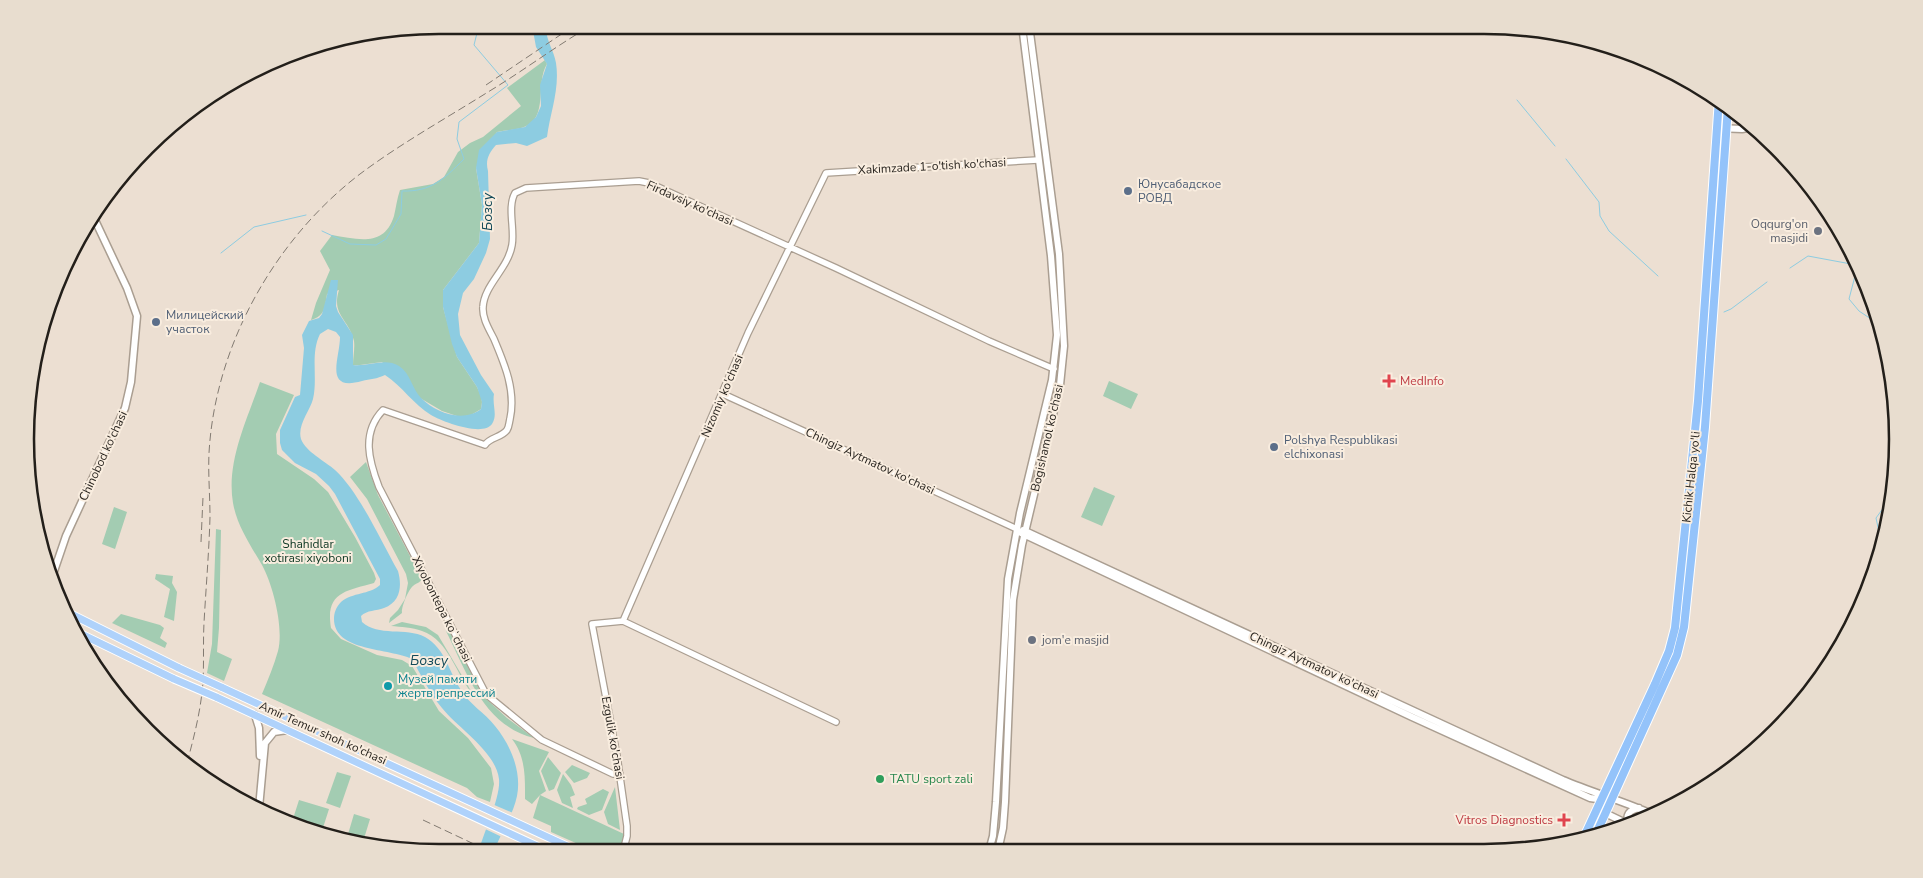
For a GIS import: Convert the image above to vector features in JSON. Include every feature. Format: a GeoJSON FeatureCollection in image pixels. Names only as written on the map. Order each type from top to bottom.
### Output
{"type":"FeatureCollection","features":[{"type":"Feature","properties":{"kind":"highway","name":"Kichik Halqa yo'li"},"geometry":{"type":"LineString","coordinates":[[1587,830],[1662,667],[1671,646],[1675,628],[1698,401],[1718,108]]}},
{"type":"Feature","properties":{"kind":"highway","name":"Kichik Halqa yo'li"},"geometry":{"type":"LineString","coordinates":[[1599,827],[1676,655],[1684,627],[1705,427],[1728,115]]}},
{"type":"Feature","properties":{"kind":"main road","name":"Bogishamol ko'chasi"},"geometry":{"type":"LineString","coordinates":[[999,844],[1004,802],[1006,601],[1017,529],[1054,369],[1057,335],[1051,256],[1023,34]]}},
{"type":"Feature","properties":{"kind":"main road","name":"Bogishamol ko'chasi"},"geometry":{"type":"LineString","coordinates":[[991,844],[996,810],[1013,600],[1025,533],[1060,385],[1064,351],[1064,322],[1058,254],[1031,34]]}},
{"type":"Feature","properties":{"kind":"main road"},"geometry":{"type":"LineString","coordinates":[[1027,73],[1036,72]]}},
{"type":"Feature","properties":{"kind":"main road"},"geometry":{"type":"LineString","coordinates":[[1717,128],[1744,128]]}},
{"type":"Feature","properties":{"kind":"main road"},"geometry":{"type":"LineString","coordinates":[[1038,160],[1047,159]]}},
{"type":"Feature","properties":{"kind":"main road","name":"Chinobod ko'chasi"},"geometry":{"type":"LineString","coordinates":[[55,569],[73,520],[125,408],[131,382],[137,316],[127,288],[96,223]]}},
{"type":"Feature","properties":{"kind":"main road","name":"Chingiz Aytmatov ko'chasi"},"geometry":{"type":"LineString","coordinates":[[1017,529],[1590,798],[1602,801],[1612,798],[1644,811]]}},
{"type":"Feature","properties":{"kind":"main road","name":"Chingiz Aytmatov ko'chasi"},"geometry":{"type":"LineString","coordinates":[[1025,533],[1592,792],[1602,801]]}},
{"type":"Feature","properties":{"kind":"main road","name":"Amir Temur shoh ko'chasi"},"geometry":{"type":"LineString","coordinates":[[75,616],[179,668],[565,844]]}},
{"type":"Feature","properties":{"kind":"main road","name":"Amir Temur shoh ko'chasi"},"geometry":{"type":"LineString","coordinates":[[85,636],[174,679],[534,844]]}},
{"type":"Feature","properties":{"kind":"main road"},"geometry":{"type":"LineString","coordinates":[[255,715],[259,728],[262,766]]}},
{"type":"Feature","properties":{"kind":"main road"},"geometry":{"type":"LineString","coordinates":[[260,802],[265,743],[268,737],[276,731],[287,730]]}},
{"type":"Feature","properties":{"kind":"main road"},"geometry":{"type":"LineString","coordinates":[[1602,801],[1605,813],[1620,821]]}},
{"type":"Feature","properties":{"kind":"main road"},"geometry":{"type":"LineString","coordinates":[[1627,818],[1630,811],[1639,808]]}},
{"type":"Feature","properties":{"kind":"street","name":"Xakimzade 1-o'tish ko'chasi"},"geometry":{"type":"LineString","coordinates":[[826,173],[1038,160]]}},
{"type":"Feature","properties":{"kind":"street","name":"Nizomiy ko'chasi"},"geometry":{"type":"LineString","coordinates":[[623,621],[748,333],[826,173]]}},
{"type":"Feature","properties":{"kind":"street","name":"Firdavsiy ko'chasi"},"geometry":{"type":"LineString","coordinates":[[370,432],[376,417],[384,410],[405,419],[485,445],[506,432],[512,408],[510,382],[484,317],[483,305],[487,293],[511,254],[513,242],[512,201],[514,195],[517,191],[526,188],[639,181],[649,183],[989,341],[1054,369]]}},
{"type":"Feature","properties":{"kind":"street","name":"Chingiz Aytmatov ko'chasi"},"geometry":{"type":"LineString","coordinates":[[723,394],[1017,529]]}},
{"type":"Feature","properties":{"kind":"street","name":"Xiyobontepa koʻchasi"},"geometry":{"type":"LineString","coordinates":[[370,432],[369,456],[379,488],[486,694],[542,740],[613,774],[620,774]]}},
{"type":"Feature","properties":{"kind":"street","name":"Ezgulik ko'chasi"},"geometry":{"type":"LineString","coordinates":[[623,621],[592,624],[620,774],[628,831],[625,844]]}},
{"type":"Feature","properties":{"kind":"street"},"geometry":{"type":"LineString","coordinates":[[623,621],[836,722]]}},
{"type":"Feature","properties":{"kind":"green space"},"geometry":{"type":"Polygon","coordinates":[[[545,60],[547,64],[536,116],[532,122],[524,127],[497,132],[476,168],[482,205],[479,243],[443,290],[443,307],[457,357],[477,387],[482,402],[481,409],[471,415],[460,417],[442,411],[420,398],[382,362],[353,365],[354,341],[337,305],[339,290],[327,294],[322,313],[311,320],[330,270],[320,251],[332,235],[369,239],[384,233],[394,216],[400,190],[433,184],[444,177],[458,152],[470,143],[483,137],[521,106],[507,88],[545,60]]]}},
{"type":"Feature","properties":{"kind":"green space"},"geometry":{"type":"Polygon","coordinates":[[[1109,381],[1138,394],[1131,409],[1103,396],[1109,381]]]}},
{"type":"Feature","properties":{"kind":"green space","name":"Shahidlar xotirasi xiyoboni"},"geometry":{"type":"Polygon","coordinates":[[[260,382],[294,395],[276,434],[277,454],[314,479],[328,492],[355,537],[376,579],[374,583],[347,591],[335,600],[331,607],[331,628],[341,639],[377,655],[402,660],[412,666],[439,711],[468,738],[491,768],[494,784],[490,802],[477,797],[467,788],[262,694],[278,651],[280,631],[270,584],[238,520],[233,503],[232,488],[232,472],[239,441],[260,382]]]}},
{"type":"Feature","properties":{"kind":"green space"},"geometry":{"type":"Polygon","coordinates":[[[366,462],[378,495],[422,579],[409,591],[402,613],[389,623],[390,618],[405,599],[408,583],[406,574],[367,499],[350,477],[366,462]]]}},
{"type":"Feature","properties":{"kind":"green space"},"geometry":{"type":"Polygon","coordinates":[[[1094,487],[1115,496],[1102,526],[1081,517],[1094,487]]]}},
{"type":"Feature","properties":{"kind":"green space"},"geometry":{"type":"Polygon","coordinates":[[[114,507],[127,512],[115,549],[102,544],[114,507]]]}},
{"type":"Feature","properties":{"kind":"green space"},"geometry":{"type":"Polygon","coordinates":[[[216,529],[221,530],[217,652],[232,659],[224,681],[207,673],[212,644],[216,529]]]}},
{"type":"Feature","properties":{"kind":"green space"},"geometry":{"type":"Polygon","coordinates":[[[156,574],[173,576],[172,583],[177,592],[174,621],[164,617],[170,589],[155,579],[156,574]]]}},
{"type":"Feature","properties":{"kind":"green space"},"geometry":{"type":"Polygon","coordinates":[[[121,614],[160,625],[164,628],[160,638],[167,643],[165,648],[112,623],[121,614]]]}},
{"type":"Feature","properties":{"kind":"green space"},"geometry":{"type":"Polygon","coordinates":[[[402,622],[426,627],[438,635],[474,696],[446,650],[439,642],[418,630],[391,626],[402,622]]]}},
{"type":"Feature","properties":{"kind":"green space"},"geometry":{"type":"Polygon","coordinates":[[[446,629],[449,629],[482,695],[507,718],[534,738],[517,732],[502,722],[490,710],[470,680],[446,629]]]}},
{"type":"Feature","properties":{"kind":"green space"},"geometry":{"type":"Polygon","coordinates":[[[512,739],[549,752],[539,771],[546,791],[532,804],[525,799],[525,776],[522,760],[517,746],[512,739]]]}},
{"type":"Feature","properties":{"kind":"green space"},"geometry":{"type":"Polygon","coordinates":[[[548,757],[561,773],[554,789],[549,791],[541,771],[548,757]]]}},
{"type":"Feature","properties":{"kind":"green space"},"geometry":{"type":"Polygon","coordinates":[[[572,765],[590,773],[587,778],[574,783],[565,772],[572,765]]]}},
{"type":"Feature","properties":{"kind":"green space"},"geometry":{"type":"Polygon","coordinates":[[[337,772],[351,776],[340,808],[326,803],[337,772]]]}},
{"type":"Feature","properties":{"kind":"green space"},"geometry":{"type":"Polygon","coordinates":[[[563,774],[575,795],[570,797],[573,808],[562,803],[557,790],[563,774]]]}},
{"type":"Feature","properties":{"kind":"green space"},"geometry":{"type":"Polygon","coordinates":[[[615,787],[620,830],[608,824],[604,812],[615,787]]]}},
{"type":"Feature","properties":{"kind":"green space"},"geometry":{"type":"Polygon","coordinates":[[[603,789],[609,792],[602,810],[589,815],[577,809],[587,804],[585,799],[603,789]]]}},
{"type":"Feature","properties":{"kind":"green space"},"geometry":{"type":"Polygon","coordinates":[[[540,795],[624,834],[622,844],[578,844],[551,832],[551,826],[533,818],[540,795]]]}},
{"type":"Feature","properties":{"kind":"green space"},"geometry":{"type":"Polygon","coordinates":[[[299,800],[329,809],[323,827],[294,817],[299,800]]]}},
{"type":"Feature","properties":{"kind":"green space"},"geometry":{"type":"Polygon","coordinates":[[[354,814],[370,819],[365,837],[348,833],[354,814]]]}},
{"type":"Feature","properties":{"kind":"water","name":"Бозсу"},"geometry":{"type":"Polygon","coordinates":[[[534,34],[547,34],[556,63],[556,92],[547,137],[527,146],[516,143],[496,145],[490,154],[487,163],[490,239],[474,279],[463,293],[458,314],[460,335],[481,375],[494,394],[494,421],[487,428],[472,429],[437,418],[419,406],[385,375],[350,383],[342,382],[336,371],[340,337],[336,332],[328,329],[320,334],[317,342],[313,399],[302,423],[300,434],[303,444],[335,470],[353,491],[398,571],[400,587],[394,602],[384,608],[363,614],[361,616],[362,622],[369,627],[384,631],[417,634],[432,642],[442,654],[464,695],[495,726],[514,758],[518,777],[515,803],[497,844],[481,844],[499,787],[496,769],[484,750],[438,703],[412,659],[353,643],[343,638],[336,630],[334,617],[339,604],[346,599],[376,588],[380,585],[380,579],[335,494],[316,474],[295,463],[282,450],[280,430],[295,397],[300,395],[304,348],[302,335],[309,321],[319,318],[322,314],[331,280],[338,280],[336,306],[353,335],[353,365],[382,362],[394,363],[403,369],[421,398],[442,412],[458,416],[474,413],[481,409],[482,402],[477,387],[457,357],[452,344],[443,307],[443,290],[479,243],[482,205],[476,168],[479,150],[497,132],[525,127],[536,117],[541,106],[540,85],[547,64],[536,47],[534,34]]]}},
{"type":"Feature","properties":{"kind":"pier"},"geometry":{"type":"Polygon","coordinates":[[[492,804],[513,813],[502,837],[483,828],[492,804]]]}},
{"type":"Feature","properties":{"kind":"waterway"},"geometry":{"type":"LineString","coordinates":[[322,231],[350,244],[376,245],[386,239],[401,214],[402,191],[429,187],[450,173],[464,159],[457,139],[459,122],[508,85],[474,45],[477,34]]}},
{"type":"Feature","properties":{"kind":"waterway"},"geometry":{"type":"LineString","coordinates":[[1517,100],[1555,146]]}},
{"type":"Feature","properties":{"kind":"waterway"},"geometry":{"type":"LineString","coordinates":[[1566,159],[1599,202],[1600,216],[1609,231],[1658,276]]}},
{"type":"Feature","properties":{"kind":"waterway"},"geometry":{"type":"LineString","coordinates":[[221,253],[254,227],[306,215]]}},
{"type":"Feature","properties":{"kind":"waterway"},"geometry":{"type":"LineString","coordinates":[[1790,268],[1808,256],[1849,264]]}},
{"type":"Feature","properties":{"kind":"waterway"},"geometry":{"type":"LineString","coordinates":[[1855,277],[1849,299],[1859,311],[1871,319]]}},
{"type":"Feature","properties":{"kind":"waterway"},"geometry":{"type":"LineString","coordinates":[[1724,312],[1731,309],[1767,282]]}},
{"type":"Feature","properties":{"kind":"waterway"},"geometry":{"type":"LineString","coordinates":[[1878,529],[1876,518],[1883,509]]}},
{"type":"Feature","properties":{"kind":"railway"},"geometry":{"type":"LineString","coordinates":[[486,85],[562,34]]}},
{"type":"Feature","properties":{"kind":"railway"},"geometry":{"type":"LineString","coordinates":[[188,758],[199,713],[203,682],[204,623],[210,517],[209,453],[214,413],[223,373],[237,334],[255,297],[276,262],[301,230],[329,200],[360,174],[577,34]]}},
{"type":"Feature","properties":{"kind":"railway"},"geometry":{"type":"LineString","coordinates":[[201,542],[203,497]]}},
{"type":"Feature","properties":{"kind":"railway"},"geometry":{"type":"LineString","coordinates":[[423,820],[474,844]]}},
{"type":"Feature","properties":{"kind":"place","name":"Юнусабадское РОВД"},"geometry":{"type":"Point","coordinates":[1128,191]}},
{"type":"Feature","properties":{"kind":"place","name":"Oqqurg'on masjidi"},"geometry":{"type":"Point","coordinates":[1818,231]}},
{"type":"Feature","properties":{"kind":"place","name":"Милицейский участок"},"geometry":{"type":"Point","coordinates":[156,322]}},
{"type":"Feature","properties":{"kind":"place","name":"MedInfo"},"geometry":{"type":"Point","coordinates":[1389,381]}},
{"type":"Feature","properties":{"kind":"place","name":"Polshya Respublikasi elchixonasi"},"geometry":{"type":"Point","coordinates":[1274,447]}},
{"type":"Feature","properties":{"kind":"place","name":"jom'e masjid"},"geometry":{"type":"Point","coordinates":[1032,640]}},
{"type":"Feature","properties":{"kind":"place","name":"Музей памяти жертв репрессий"},"geometry":{"type":"Point","coordinates":[388,686]}},
{"type":"Feature","properties":{"kind":"place","name":"TATU sport zali"},"geometry":{"type":"Point","coordinates":[880,779]}},
{"type":"Feature","properties":{"kind":"place","name":"Vitros Diagnostics"},"geometry":{"type":"Point","coordinates":[1564,820]}}]}
